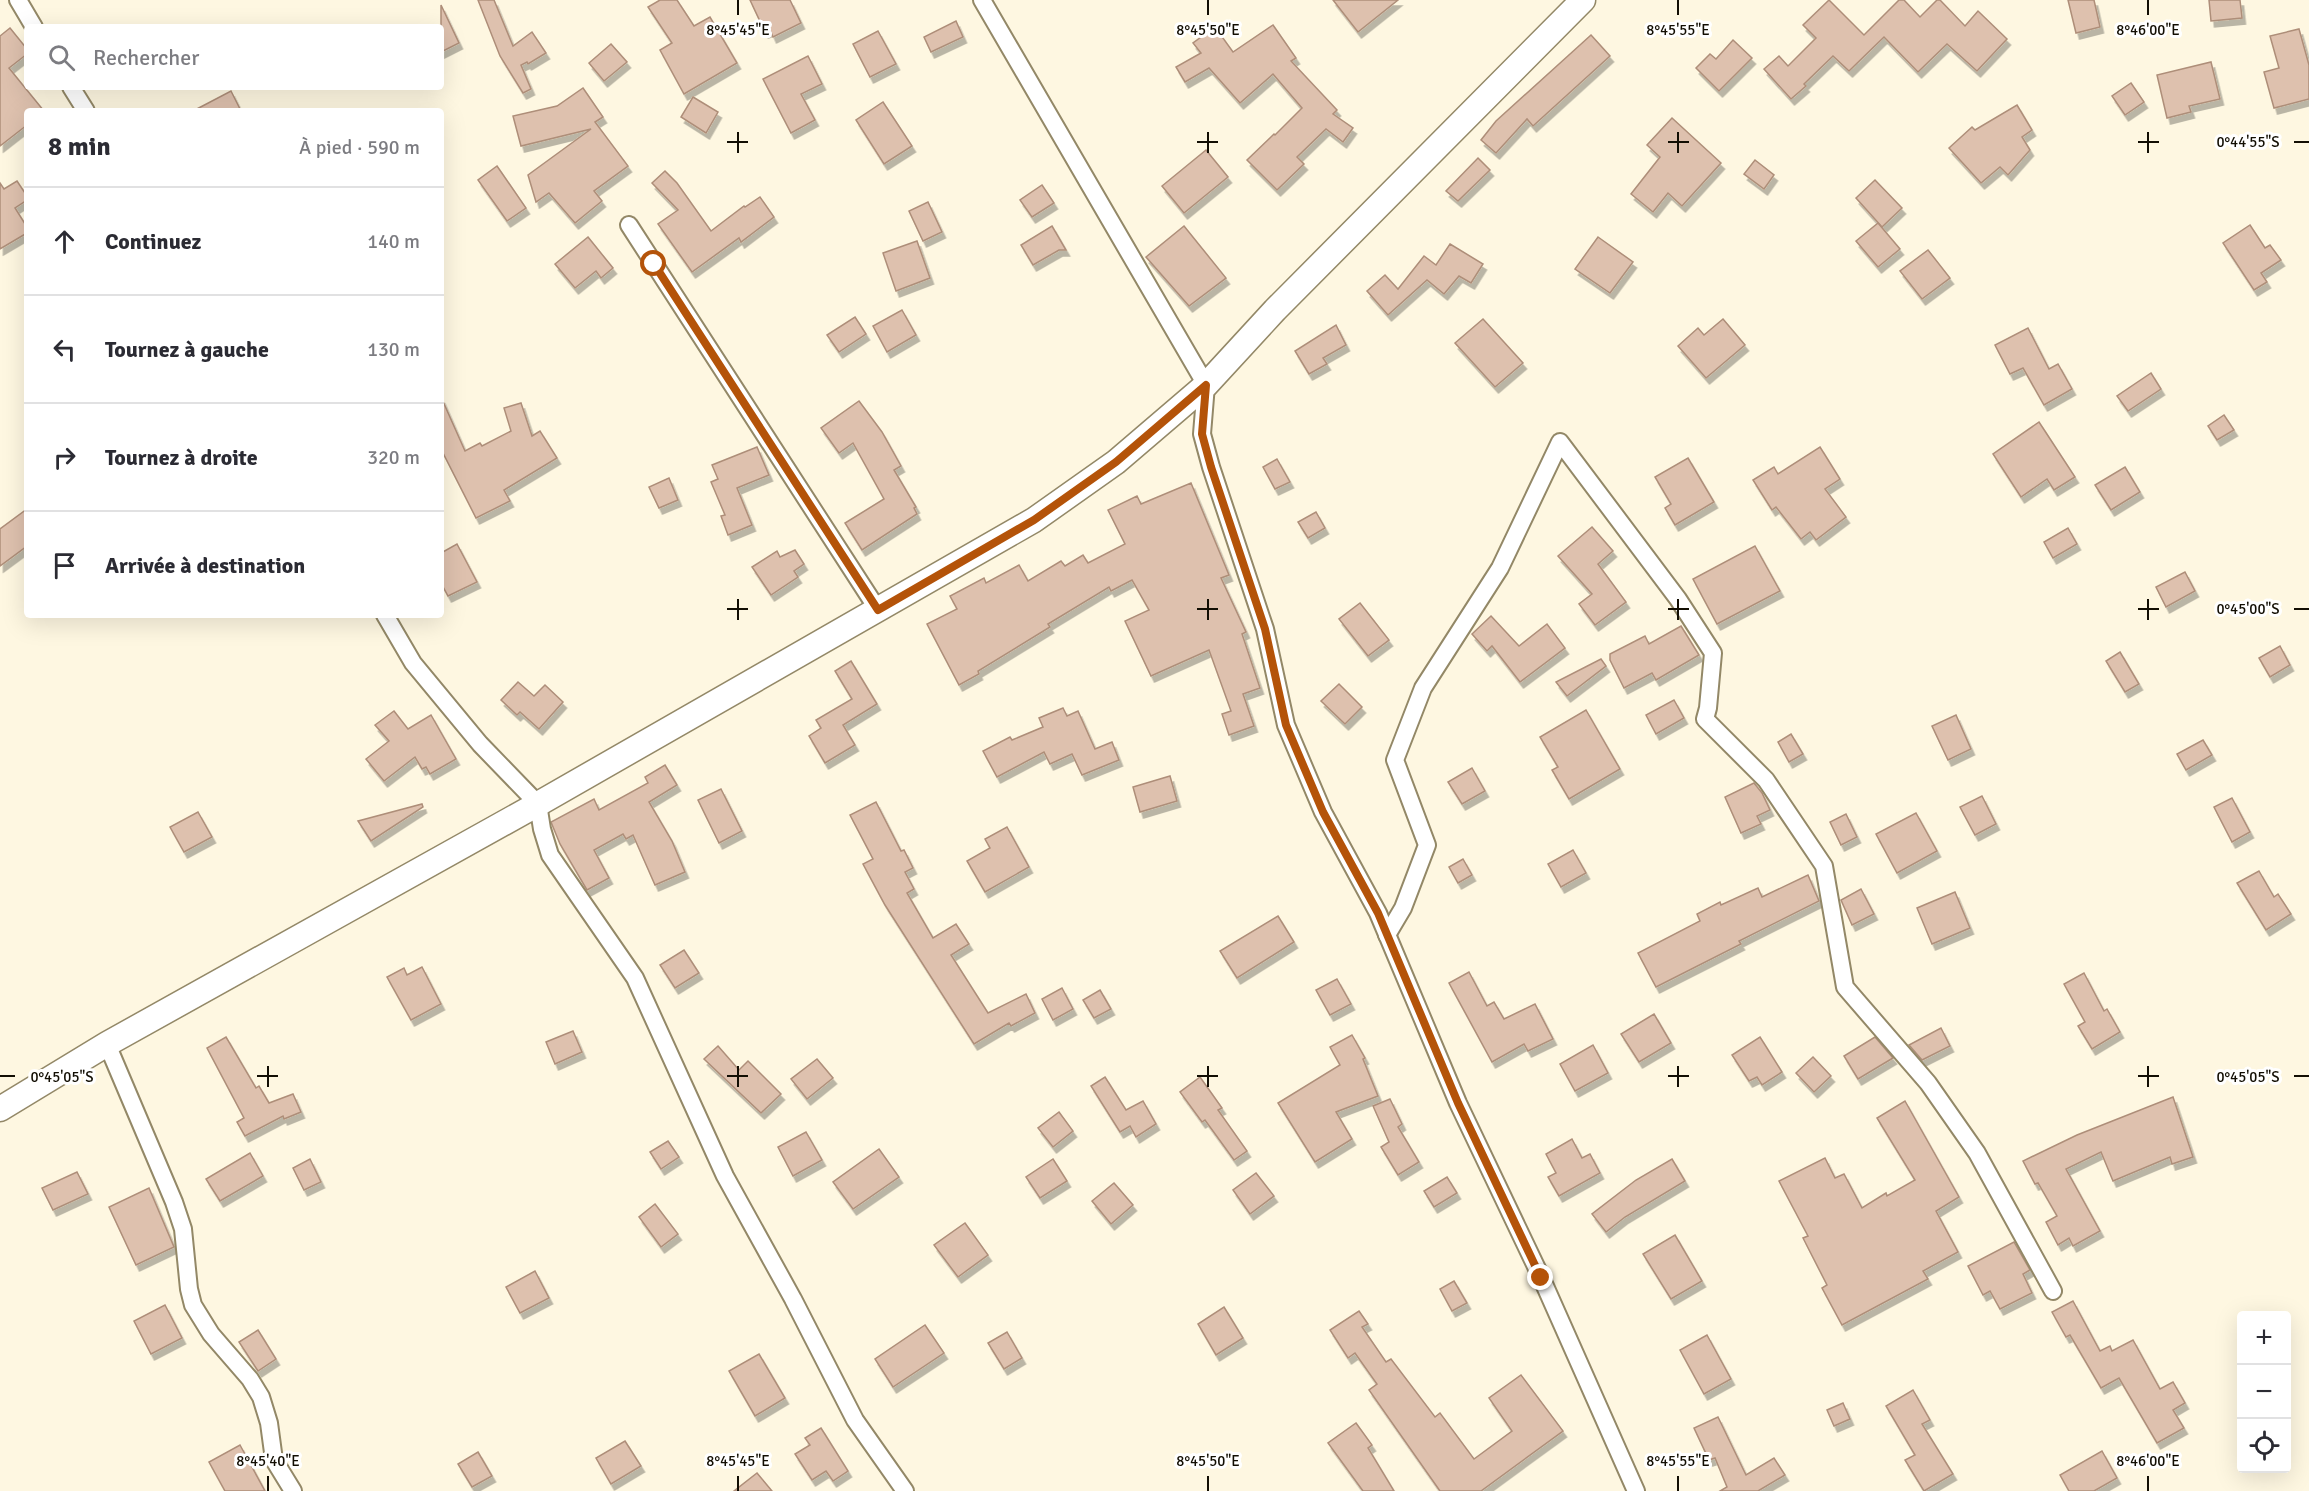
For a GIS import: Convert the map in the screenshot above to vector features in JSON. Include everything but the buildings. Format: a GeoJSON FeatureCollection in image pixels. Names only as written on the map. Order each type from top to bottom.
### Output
{"type":"FeatureCollection","features":[{"type":"Feature","properties":{"kind":"street"},"geometry":{"type":"LineString","coordinates":[[18,0],[32,24]]}},
{"type":"Feature","properties":{"kind":"street"},"geometry":{"type":"LineString","coordinates":[[982,0],[1206,385],[1202,434],[1265,629],[1286,725],[1323,812],[1378,913],[1458,1103],[1541,1278],[1636,1491]]}},
{"type":"Feature","properties":{"kind":"street"},"geometry":{"type":"LineString","coordinates":[[0,1109],[107,1044],[538,804],[1034,520],[1116,462],[1206,385],[1275,309],[1583,0]]}},
{"type":"Feature","properties":{"kind":"street"},"geometry":{"type":"LineString","coordinates":[[73,90],[84,108]]}},
{"type":"Feature","properties":{"kind":"street"},"geometry":{"type":"LineString","coordinates":[[629,225],[878,610]]}},
{"type":"Feature","properties":{"kind":"street"},"geometry":{"type":"LineString","coordinates":[[1387,935],[1403,908],[1427,845],[1395,760],[1423,688],[1500,568],[1560,442],[1678,599],[1713,653],[1705,719],[1766,780],[1824,867],[1845,987],[1929,1083],[1977,1153],[2053,1291]]}},
{"type":"Feature","properties":{"kind":"street"},"geometry":{"type":"LineString","coordinates":[[387,618],[413,663],[480,744],[538,804],[542,829],[550,855],[636,978],[724,1176],[793,1299],[855,1420],[905,1491]]}},
{"type":"Feature","properties":{"kind":"street"},"geometry":{"type":"LineString","coordinates":[[107,1044],[174,1202],[183,1229],[189,1289],[193,1305],[211,1334],[261,1397],[270,1423],[274,1460],[292,1491]]}},
{"type":"Feature","properties":{"kind":"route"},"geometry":{"type":"LineString","coordinates":[[654,264],[878,610],[1034,520],[1116,462],[1206,385],[1202,434],[1265,629],[1286,725],[1323,812],[1378,913],[1458,1103],[1541,1278]]}}]}
